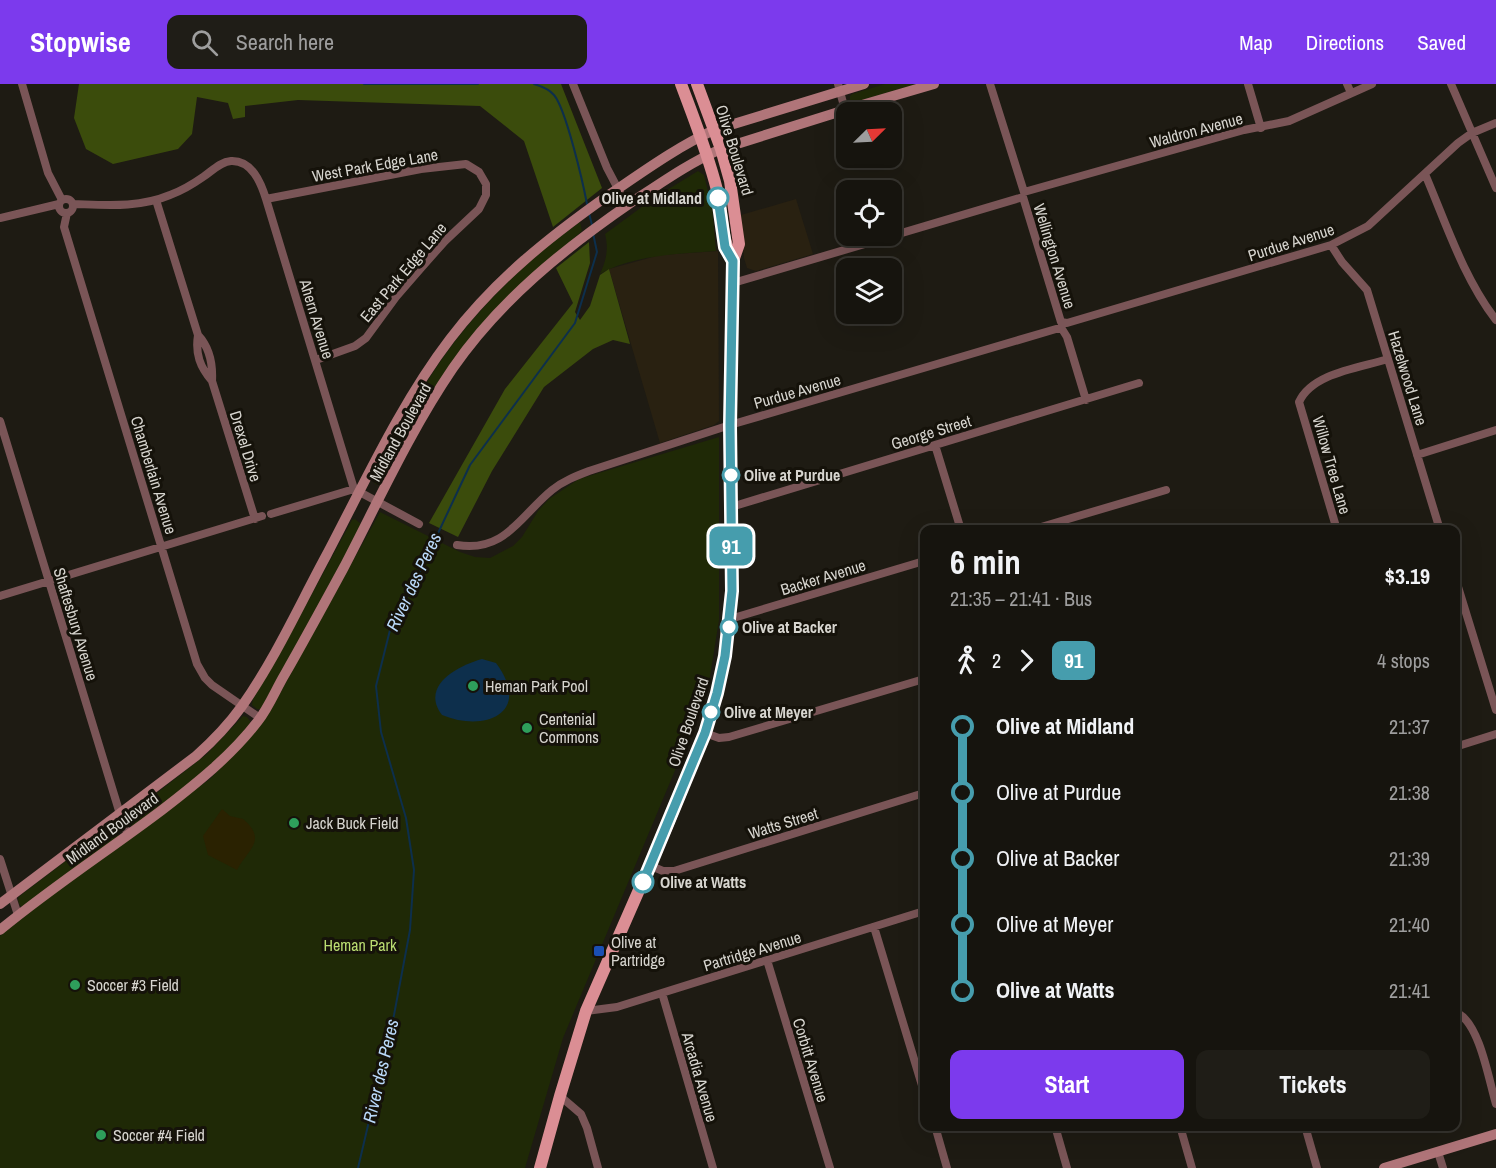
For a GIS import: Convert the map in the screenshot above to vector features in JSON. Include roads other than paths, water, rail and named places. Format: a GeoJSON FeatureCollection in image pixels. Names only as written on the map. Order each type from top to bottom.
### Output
{"type":"FeatureCollection","features":[{"type":"Feature","properties":{"kind":"main road","name":"Olive Boulevard"},"geometry":{"type":"LineString","coordinates":[[681,84],[717,192],[725,247],[733,261]]}},
{"type":"Feature","properties":{"kind":"main road","name":"Olive Boulevard"},"geometry":{"type":"LineString","coordinates":[[540,1168],[586,1011],[651,866],[705,733],[725,656],[732,591],[730,425],[733,261],[739,244],[736,212],[721,149],[697,84]]}},
{"type":"Feature","properties":{"kind":"main road","name":"Midland Boulevard"},"geometry":{"type":"LineString","coordinates":[[0,904],[196,756],[242,706],[271,658],[357,490],[402,414],[449,340],[505,276],[537,248],[604,198],[700,136],[839,88],[864,84]]}},
{"type":"Feature","properties":{"kind":"main road","name":"Midland Boulevard"},"geometry":{"type":"LineString","coordinates":[[872,102],[934,84]]}},
{"type":"Feature","properties":{"kind":"main road","name":"Midland Boulevard"},"geometry":{"type":"LineString","coordinates":[[0,930],[128,836],[217,765],[260,718],[306,638],[416,429],[453,368],[511,299],[583,237],[676,172],[721,149],[836,113]]}},
{"type":"Feature","properties":{"kind":"main road"},"geometry":{"type":"LineString","coordinates":[[1384,1168],[1496,1134]]}},
{"type":"Feature","properties":{"kind":"street"},"geometry":{"type":"LineString","coordinates":[[22,84],[48,173],[61,202],[61,210],[67,213],[72,211],[74,204]]}},
{"type":"Feature","properties":{"kind":"street"},"geometry":{"type":"LineString","coordinates":[[573,84],[627,206]]}},
{"type":"Feature","properties":{"kind":"street","name":"Wellington Avenue"},"geometry":{"type":"LineString","coordinates":[[990,84],[1086,400]]}},
{"type":"Feature","properties":{"kind":"street"},"geometry":{"type":"LineString","coordinates":[[1248,84],[1261,128]]}},
{"type":"Feature","properties":{"kind":"street"},"geometry":{"type":"LineString","coordinates":[[1347,84],[1351,93]]}},
{"type":"Feature","properties":{"kind":"street","name":"Waldron Avenue"},"geometry":{"type":"LineString","coordinates":[[734,283],[1024,194],[1233,133],[1289,121],[1371,84]]}},
{"type":"Feature","properties":{"kind":"street"},"geometry":{"type":"LineString","coordinates":[[1451,84],[1496,188]]}},
{"type":"Feature","properties":{"kind":"street","name":"Purdue Avenue"},"geometry":{"type":"LineString","coordinates":[[457,545],[472,548],[500,539],[552,491],[575,476],[730,425],[1331,245],[1368,226],[1472,133],[1496,123]]}},
{"type":"Feature","properties":{"kind":"street","name":"Ahern Avenue"},"geometry":{"type":"LineString","coordinates":[[156,201],[190,185],[225,162],[243,164],[258,178],[357,490]]}},
{"type":"Feature","properties":{"kind":"street","name":"West Park Edge Lane"},"geometry":{"type":"LineString","coordinates":[[266,199],[421,169],[466,164],[484,178]]}},
{"type":"Feature","properties":{"kind":"street"},"geometry":{"type":"LineString","coordinates":[[1425,174],[1465,269],[1486,308],[1496,320]]}},
{"type":"Feature","properties":{"kind":"street","name":"East Park Edge Lane"},"geometry":{"type":"LineString","coordinates":[[316,360],[355,346],[366,338],[396,297],[445,241],[478,208],[486,195],[484,178]]}},
{"type":"Feature","properties":{"kind":"street"},"geometry":{"type":"LineString","coordinates":[[0,218],[69,199],[74,204],[123,205],[156,201]]}},
{"type":"Feature","properties":{"kind":"street","name":"Drexel Drive"},"geometry":{"type":"LineString","coordinates":[[156,201],[198,335],[206,344],[213,366],[212,381],[258,518],[162,547]]}},
{"type":"Feature","properties":{"kind":"street","name":"Chamberlain Avenue"},"geometry":{"type":"LineString","coordinates":[[67,213],[64,227],[200,671],[212,685],[260,718]]}},
{"type":"Feature","properties":{"kind":"street","name":"Hazelwood Lane"},"geometry":{"type":"LineString","coordinates":[[1331,245],[1342,262],[1367,290],[1438,525]]}},
{"type":"Feature","properties":{"kind":"street","name":"Willow Tree Lane"},"geometry":{"type":"LineString","coordinates":[[1336,525],[1299,402],[1304,392],[1321,379],[1388,359]]}},
{"type":"Feature","properties":{"kind":"street","name":"George Street"},"geometry":{"type":"LineString","coordinates":[[731,507],[1138,383]]}},
{"type":"Feature","properties":{"kind":"street","name":"Shaftesbury Avenue"},"geometry":{"type":"LineString","coordinates":[[0,421],[128,836]]}},
{"type":"Feature","properties":{"kind":"street"},"geometry":{"type":"LineString","coordinates":[[1417,455],[1496,429]]}},
{"type":"Feature","properties":{"kind":"street"},"geometry":{"type":"LineString","coordinates":[[935,445],[959,525]]}},
{"type":"Feature","properties":{"kind":"street"},"geometry":{"type":"LineString","coordinates":[[271,514],[357,490],[419,524]]}},
{"type":"Feature","properties":{"kind":"street"},"geometry":{"type":"LineString","coordinates":[[1048,525],[1166,490]]}},
{"type":"Feature","properties":{"kind":"street"},"geometry":{"type":"LineString","coordinates":[[0,596],[162,547]]}},
{"type":"Feature","properties":{"kind":"street","name":"Backer Avenue"},"geometry":{"type":"LineString","coordinates":[[730,620],[920,562]]}},
{"type":"Feature","properties":{"kind":"street"},"geometry":{"type":"LineString","coordinates":[[1460,593],[1496,710]]}},
{"type":"Feature","properties":{"kind":"street"},"geometry":{"type":"LineString","coordinates":[[705,733],[719,738],[729,737],[920,680]]}},
{"type":"Feature","properties":{"kind":"street"},"geometry":{"type":"LineString","coordinates":[[1460,745],[1496,734]]}},
{"type":"Feature","properties":{"kind":"street","name":"Watts Street"},"geometry":{"type":"LineString","coordinates":[[651,866],[663,871],[674,871],[920,795]]}},
{"type":"Feature","properties":{"kind":"street"},"geometry":{"type":"LineString","coordinates":[[0,859],[18,915]]}},
{"type":"Feature","properties":{"kind":"street","name":"Partridge Avenue"},"geometry":{"type":"LineString","coordinates":[[586,1011],[617,1006],[662,993],[920,912]]}},
{"type":"Feature","properties":{"kind":"street"},"geometry":{"type":"LineString","coordinates":[[874,927],[920,1079]]}},
{"type":"Feature","properties":{"kind":"street","name":"Corbitt Avenue"},"geometry":{"type":"LineString","coordinates":[[767,960],[830,1168]]}},
{"type":"Feature","properties":{"kind":"street","name":"Arcadia Avenue"},"geometry":{"type":"LineString","coordinates":[[662,993],[713,1168]]}},
{"type":"Feature","properties":{"kind":"street"},"geometry":{"type":"LineString","coordinates":[[1460,1014],[1465,1017],[1475,1035],[1496,1104]]}},
{"type":"Feature","properties":{"kind":"street"},"geometry":{"type":"LineString","coordinates":[[560,1096],[581,1114],[598,1168]]}},
{"type":"Feature","properties":{"kind":"street"},"geometry":{"type":"LineString","coordinates":[[936,1131],[947,1168]]}},
{"type":"Feature","properties":{"kind":"street"},"geometry":{"type":"LineString","coordinates":[[1056,1131],[1067,1168]]}},
{"type":"Feature","properties":{"kind":"street"},"geometry":{"type":"LineString","coordinates":[[1181,1131],[1192,1168]]}},
{"type":"Feature","properties":{"kind":"street"},"geometry":{"type":"LineString","coordinates":[[1306,1131],[1317,1168]]}},
{"type":"Feature","properties":{"kind":"street"},"geometry":{"type":"LineString","coordinates":[[1438,1152],[1443,1168]]}},
{"type":"Feature","properties":{"kind":"water","name":"Heman Park Pool"},"geometry":{"type":"Polygon","coordinates":[[[482,659],[496,663],[506,680],[509,695],[507,706],[488,720],[474,722],[442,715],[436,705],[435,695],[438,686],[453,672],[482,659]]]}},
{"type":"Feature","properties":{"kind":"waterway","name":"River des Peres"},"geometry":{"type":"LineString","coordinates":[[364,84],[478,84]]}},
{"type":"Feature","properties":{"kind":"waterway","name":"River des Peres"},"geometry":{"type":"LineString","coordinates":[[534,84],[550,91],[559,103],[574,147],[587,204]]}},
{"type":"Feature","properties":{"kind":"waterway","name":"River des Peres"},"geometry":{"type":"LineString","coordinates":[[589,213],[592,225]]}},
{"type":"Feature","properties":{"kind":"waterway","name":"River des Peres"},"geometry":{"type":"LineString","coordinates":[[358,1168],[394,1015],[410,930],[414,870],[406,818],[381,732],[376,686],[391,626],[417,578],[470,465],[575,323],[597,252],[593,233]]}},
{"type":"Feature","properties":{"kind":"place","name":"Olive at Midland"},"geometry":{"type":"Point","coordinates":[718,198]}},
{"type":"Feature","properties":{"kind":"place","name":"Olive at Purdue"},"geometry":{"type":"Point","coordinates":[731,475]}},
{"type":"Feature","properties":{"kind":"place","name":"Olive at Backer"},"geometry":{"type":"Point","coordinates":[729,627]}},
{"type":"Feature","properties":{"kind":"place","name":"Heman Park Pool"},"geometry":{"type":"Point","coordinates":[473,686]}},
{"type":"Feature","properties":{"kind":"place","name":"Olive at Meyer"},"geometry":{"type":"Point","coordinates":[711,712]}},
{"type":"Feature","properties":{"kind":"place","name":"Centenial Commons"},"geometry":{"type":"Point","coordinates":[527,728]}},
{"type":"Feature","properties":{"kind":"place","name":"Jack Buck Field"},"geometry":{"type":"Point","coordinates":[294,823]}},
{"type":"Feature","properties":{"kind":"place","name":"Olive at Watts"},"geometry":{"type":"Point","coordinates":[643,882]}},
{"type":"Feature","properties":{"kind":"place","name":"Olive at Partridge"},"geometry":{"type":"Point","coordinates":[599,951]}},
{"type":"Feature","properties":{"kind":"place","name":"Soccer #3 Field"},"geometry":{"type":"Point","coordinates":[75,985]}},
{"type":"Feature","properties":{"kind":"place","name":"Soccer #4 Field"},"geometry":{"type":"Point","coordinates":[101,1135]}},
{"type":"Feature","properties":{"kind":"park label","name":"Heman Park"},"geometry":{"type":"Point","coordinates":[360,945]}}]}
